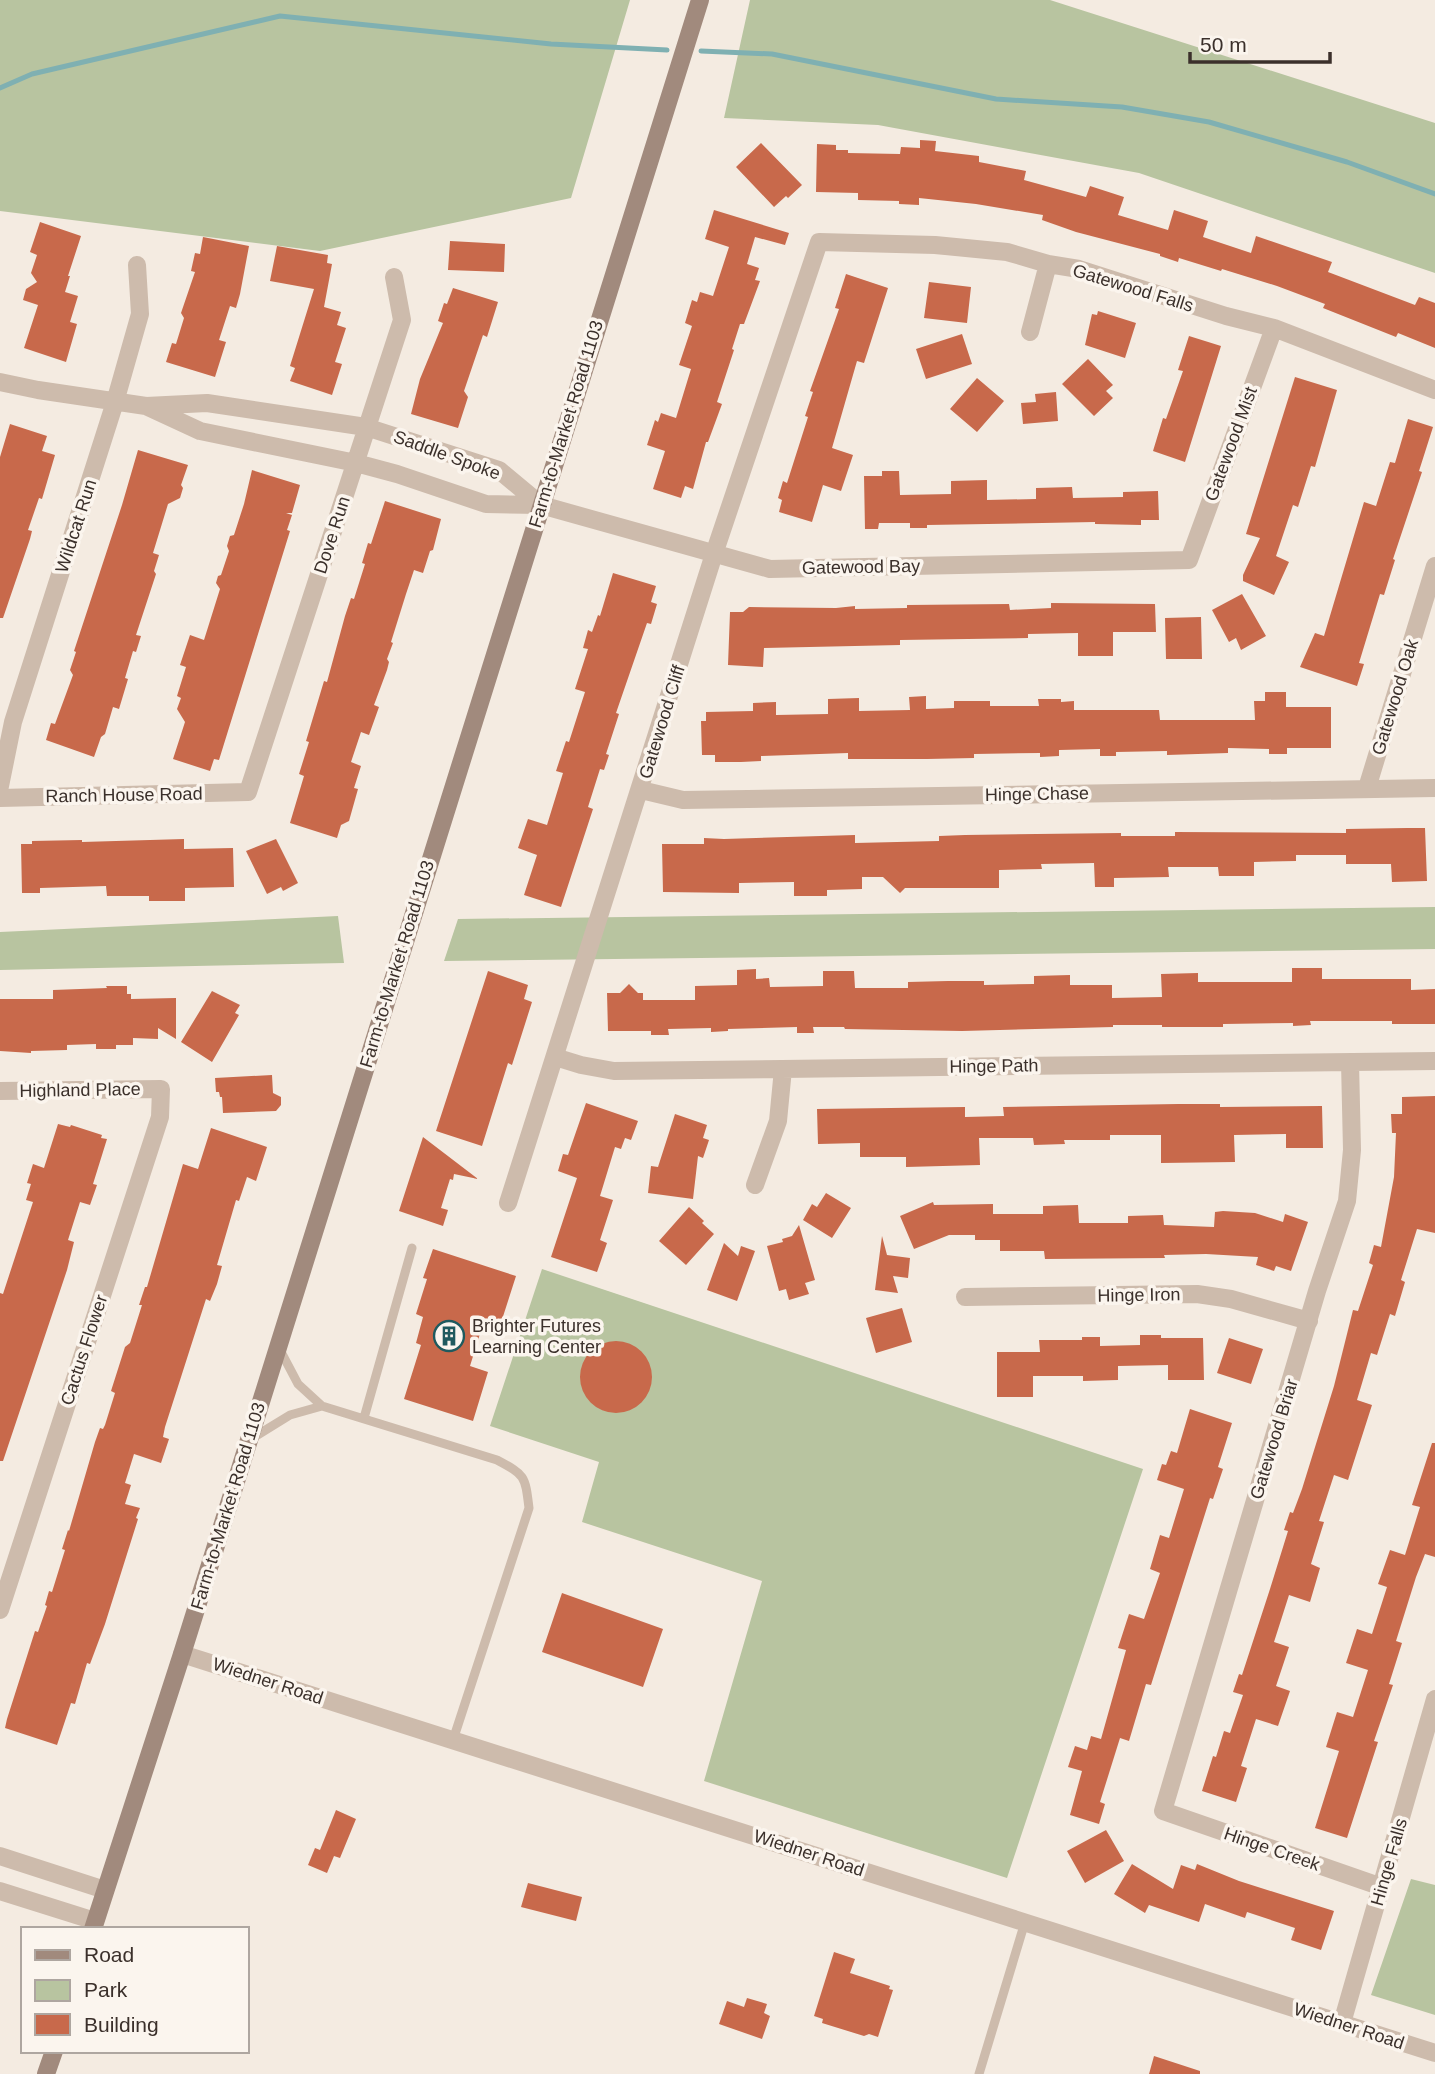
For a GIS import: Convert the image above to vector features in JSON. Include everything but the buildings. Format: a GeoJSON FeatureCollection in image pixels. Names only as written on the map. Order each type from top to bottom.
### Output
{"type":"FeatureCollection","features":[{"type":"Feature","properties":{"kind":"main road","name":"Farm-to-Market Road 1103"},"geometry":{"type":"LineString","coordinates":[[94,1925],[182,1654],[700,0]]}},
{"type":"Feature","properties":{"kind":"main road"},"geometry":{"type":"LineString","coordinates":[[46,2074],[53,2053]]}},
{"type":"Feature","properties":{"kind":"street","name":"Gatewood Falls"},"geometry":{"type":"LineString","coordinates":[[819,242],[935,245],[1007,252],[1079,270],[1273,328],[1435,390]]}},
{"type":"Feature","properties":{"kind":"street","name":"Gatewood Cliff"},"geometry":{"type":"LineString","coordinates":[[508,1203],[714,554],[819,242]]}},
{"type":"Feature","properties":{"kind":"street"},"geometry":{"type":"LineString","coordinates":[[1030,332],[1048,264]]}},
{"type":"Feature","properties":{"kind":"street","name":"Wildcat Run"},"geometry":{"type":"LineString","coordinates":[[0,786],[13,722],[116,402],[141,314],[137,265]]}},
{"type":"Feature","properties":{"kind":"street","name":"Dove Run"},"geometry":{"type":"LineString","coordinates":[[248,792],[402,320],[394,277]]}},
{"type":"Feature","properties":{"kind":"street","name":"Gatewood Mist"},"geometry":{"type":"LineString","coordinates":[[1189,560],[1273,328]]}},
{"type":"Feature","properties":{"kind":"street","name":"Saddle Spoke"},"geometry":{"type":"LineString","coordinates":[[0,382],[146,406],[206,404],[366,427],[499,470],[541,505]]}},
{"type":"Feature","properties":{"kind":"street","name":"Saddle Spoke"},"geometry":{"type":"LineString","coordinates":[[146,406],[200,431],[356,463],[486,504],[541,505]]}},
{"type":"Feature","properties":{"kind":"street","name":"Gatewood Bay"},"geometry":{"type":"LineString","coordinates":[[541,505],[770,569],[1189,560]]}},
{"type":"Feature","properties":{"kind":"street","name":"Gatewood Oak"},"geometry":{"type":"LineString","coordinates":[[1367,788],[1435,566]]}},
{"type":"Feature","properties":{"kind":"street","name":"Hinge Chase"},"geometry":{"type":"LineString","coordinates":[[641,790],[683,800],[1435,788]]}},
{"type":"Feature","properties":{"kind":"street","name":"Ranch House Road"},"geometry":{"type":"LineString","coordinates":[[0,798],[248,792]]}},
{"type":"Feature","properties":{"kind":"street","name":"Hinge Path"},"geometry":{"type":"LineString","coordinates":[[555,1057],[614,1071],[1435,1061]]}},
{"type":"Feature","properties":{"kind":"street","name":"Gatewood Briar"},"geometry":{"type":"LineString","coordinates":[[1163,1811],[1347,1201],[1352,1150],[1350,1062]]}},
{"type":"Feature","properties":{"kind":"street"},"geometry":{"type":"LineString","coordinates":[[755,1185],[778,1121],[783,1069]]}},
{"type":"Feature","properties":{"kind":"street","name":"Highland Place"},"geometry":{"type":"LineString","coordinates":[[0,1091],[160,1089]]}},
{"type":"Feature","properties":{"kind":"street","name":"Cactus Flower"},"geometry":{"type":"LineString","coordinates":[[0,1610],[160,1117],[160,1089]]}},
{"type":"Feature","properties":{"kind":"street","name":"Hinge Iron"},"geometry":{"type":"LineString","coordinates":[[965,1297],[1197,1294],[1231,1298],[1309,1321]]}},
{"type":"Feature","properties":{"kind":"street","name":"Wiedner Road"},"geometry":{"type":"LineString","coordinates":[[182,1654],[1435,2053]]}},
{"type":"Feature","properties":{"kind":"street","name":"Hinge Falls"},"geometry":{"type":"LineString","coordinates":[[1342,2023],[1435,1699]]}},
{"type":"Feature","properties":{"kind":"street","name":"Hinge Creek"},"geometry":{"type":"LineString","coordinates":[[1163,1811],[1382,1887]]}},
{"type":"Feature","properties":{"kind":"street"},"geometry":{"type":"LineString","coordinates":[[0,1856],[105,1890]]}},
{"type":"Feature","properties":{"kind":"street"},"geometry":{"type":"LineString","coordinates":[[0,1891],[94,1925]]}},
{"type":"Feature","properties":{"kind":"lane"},"geometry":{"type":"LineString","coordinates":[[363,1418],[412,1248]]}},
{"type":"Feature","properties":{"kind":"lane"},"geometry":{"type":"LineString","coordinates":[[278,1346],[298,1384],[322,1406],[497,1460],[519,1472],[527,1486],[529,1507],[453,1740]]}},
{"type":"Feature","properties":{"kind":"lane"},"geometry":{"type":"LineString","coordinates":[[248,1441],[290,1415],[322,1406]]}},
{"type":"Feature","properties":{"kind":"lane"},"geometry":{"type":"LineString","coordinates":[[979,2074],[1025,1923]]}},
{"type":"Feature","properties":{"kind":"green space"},"geometry":{"type":"Polygon","coordinates":[[[0,0],[630,0],[571,198],[320,251],[0,211],[0,0]]]}},
{"type":"Feature","properties":{"kind":"green space"},"geometry":{"type":"Polygon","coordinates":[[[750,0],[1050,0],[1435,123],[1435,273],[1139,173],[878,125],[724,118],[750,0]]]}},
{"type":"Feature","properties":{"kind":"green space"},"geometry":{"type":"Polygon","coordinates":[[[1435,907],[1435,949],[444,961],[458,919],[1435,907]]]}},
{"type":"Feature","properties":{"kind":"green space"},"geometry":{"type":"Polygon","coordinates":[[[338,916],[344,963],[0,970],[0,932],[338,916]]]}},
{"type":"Feature","properties":{"kind":"green space"},"geometry":{"type":"Polygon","coordinates":[[[542,1269],[1143,1469],[1007,1878],[704,1781],[762,1581],[582,1522],[599,1462],[490,1426],[542,1269]]]}},
{"type":"Feature","properties":{"kind":"green space"},"geometry":{"type":"Polygon","coordinates":[[[1411,1879],[1435,1885],[1435,2015],[1371,1995],[1411,1879]]]}},
{"type":"Feature","properties":{"kind":"waterway"},"geometry":{"type":"LineString","coordinates":[[0,88],[32,74],[280,16],[551,44],[667,50]]}},
{"type":"Feature","properties":{"kind":"waterway"},"geometry":{"type":"LineString","coordinates":[[701,51],[772,54],[996,99],[1122,107],[1209,122],[1347,162],[1435,194]]}},
{"type":"Feature","properties":{"kind":"place","name":"Brighter Futures Learning Center"},"geometry":{"type":"Point","coordinates":[449,1336]}}]}
